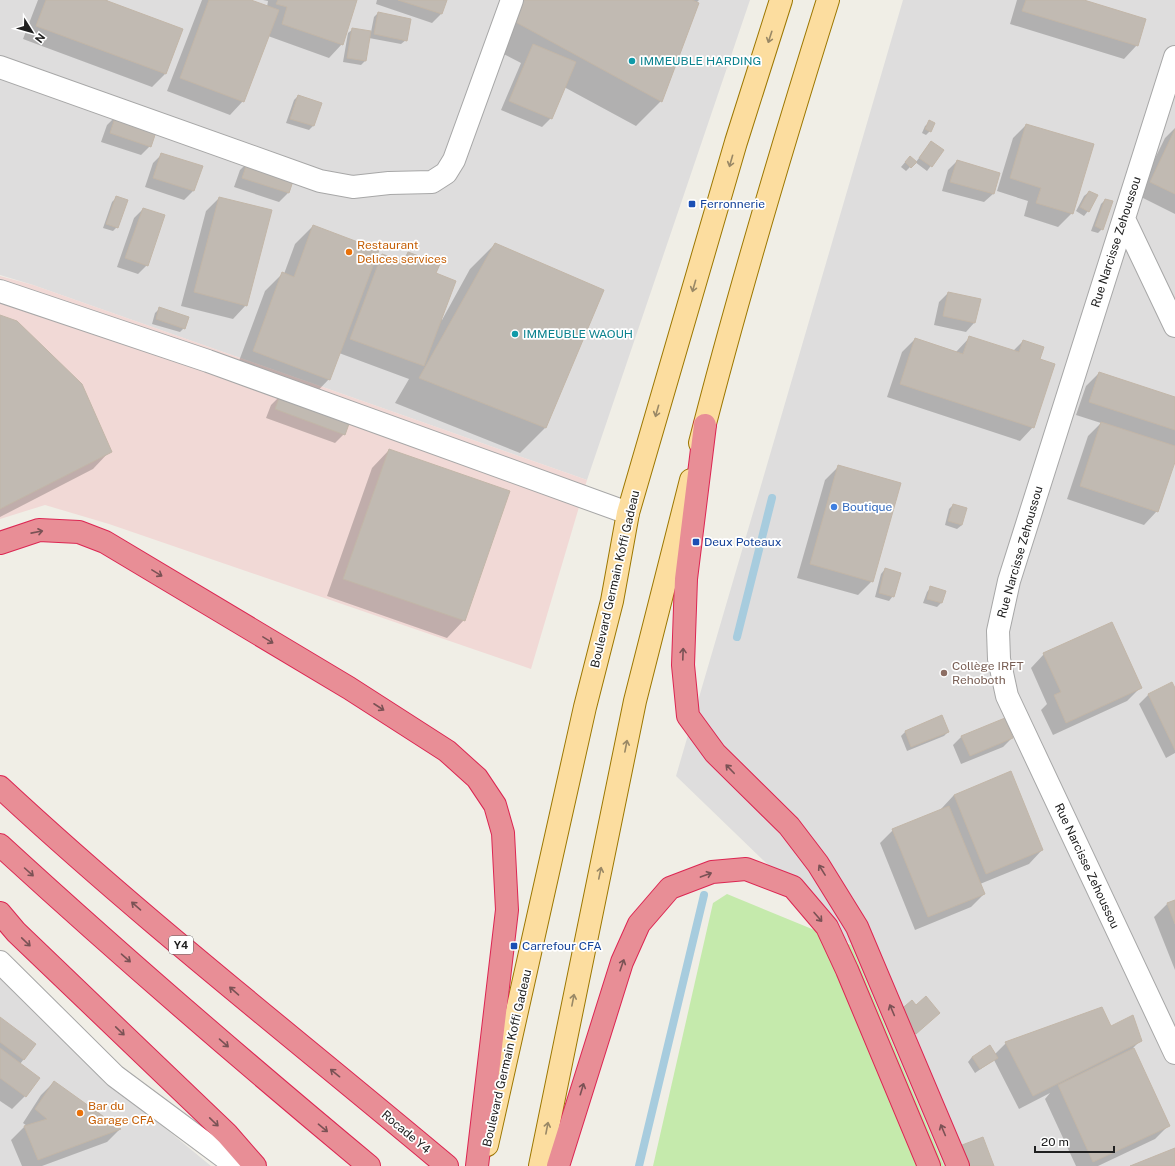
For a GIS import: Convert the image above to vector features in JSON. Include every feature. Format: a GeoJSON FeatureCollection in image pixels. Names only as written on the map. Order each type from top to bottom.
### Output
{"type":"FeatureCollection","features":[{"type":"Feature","properties":{"kind":"highway"},"geometry":{"type":"LineString","coordinates":[[704,425],[686,579],[683,665],[688,716],[715,753],[789,826],[818,864],[857,927],[958,1166]]}},
{"type":"Feature","properties":{"kind":"highway"},"geometry":{"type":"LineString","coordinates":[[0,543],[39,530],[79,532],[105,542],[356,692],[446,751],[477,778],[495,805],[503,833],[507,910],[477,1166]]}},
{"type":"Feature","properties":{"kind":"highway"},"geometry":{"type":"LineString","coordinates":[[0,770],[44,828]]}},
{"type":"Feature","properties":{"kind":"highway","name":"Y4"},"geometry":{"type":"LineString","coordinates":[[0,787],[44,828]]}},
{"type":"Feature","properties":{"kind":"highway","name":"Rocade Y4"},"geometry":{"type":"LineString","coordinates":[[44,828],[259,1012],[365,1097],[446,1166]]}},
{"type":"Feature","properties":{"kind":"highway"},"geometry":{"type":"LineString","coordinates":[[0,845],[75,914],[369,1166]]}},
{"type":"Feature","properties":{"kind":"highway"},"geometry":{"type":"LineString","coordinates":[[558,1166],[622,962],[639,924],[670,888],[712,872],[746,869],[793,887],[827,927],[847,970],[929,1166]]}},
{"type":"Feature","properties":{"kind":"highway"},"geometry":{"type":"LineString","coordinates":[[0,913],[16,932],[227,1134],[255,1166]]}},
{"type":"Feature","properties":{"kind":"main road","name":"Boulevard Germain Koffi Gadeau"},"geometry":{"type":"LineString","coordinates":[[482,1166],[585,707],[612,601],[628,513],[732,157],[781,0]]}},
{"type":"Feature","properties":{"kind":"main road"},"geometry":{"type":"LineString","coordinates":[[540,1166],[635,702],[728,332],[785,136],[828,0]]}},
{"type":"Feature","properties":{"kind":"street"},"geometry":{"type":"LineString","coordinates":[[0,67],[320,182],[353,187],[389,183],[432,182],[446,173],[454,160],[512,0]]}},
{"type":"Feature","properties":{"kind":"street","name":"Rue Narcisse Zehoussou"},"geometry":{"type":"LineString","coordinates":[[1175,57],[1009,581],[998,630],[999,659],[1007,696],[1175,1053]]}},
{"type":"Feature","properties":{"kind":"street"},"geometry":{"type":"LineString","coordinates":[[1124,219],[1175,326]]}},
{"type":"Feature","properties":{"kind":"street"},"geometry":{"type":"LineString","coordinates":[[0,291],[208,361],[628,513]]}},
{"type":"Feature","properties":{"kind":"street"},"geometry":{"type":"LineString","coordinates":[[0,962],[115,1076],[236,1166]]}},
{"type":"Feature","properties":{"kind":"shaded area"},"geometry":{"type":"Polygon","coordinates":[[[0,0],[750,0],[587,480],[33,285],[0,275],[0,0]]]}},
{"type":"Feature","properties":{"kind":"shaded area"},"geometry":{"type":"Polygon","coordinates":[[[903,0],[1175,0],[1175,1166],[944,1166],[851,945],[676,776],[903,0]]]}},
{"type":"Feature","properties":{"kind":"shaded area"},"geometry":{"type":"Polygon","coordinates":[[[0,276],[33,285],[587,480],[531,669],[109,524],[45,505],[0,519],[0,276]]]}},
{"type":"Feature","properties":{"kind":"shaded area"},"geometry":{"type":"Polygon","coordinates":[[[0,974],[80,1058],[211,1166],[0,1166],[0,974]]]}},
{"type":"Feature","properties":{"kind":"green space"},"geometry":{"type":"Polygon","coordinates":[[[727,894],[851,945],[944,1166],[653,1166],[713,903],[727,894]]]}},
{"type":"Feature","properties":{"kind":"building"},"geometry":{"type":"Polygon","coordinates":[[[46,0],[105,0],[183,29],[166,74],[36,26],[46,0]]]}},
{"type":"Feature","properties":{"kind":"building"},"geometry":{"type":"Polygon","coordinates":[[[209,0],[251,0],[279,10],[244,102],[180,78],[209,0]]]}},
{"type":"Feature","properties":{"kind":"building"},"geometry":{"type":"Polygon","coordinates":[[[278,0],[357,0],[343,45],[282,24],[287,7],[276,4],[278,0]]]}},
{"type":"Feature","properties":{"kind":"building"},"geometry":{"type":"Polygon","coordinates":[[[398,0],[447,0],[442,14],[398,0]]]}},
{"type":"Feature","properties":{"kind":"building","name":"IMMEUBLE HARDING"},"geometry":{"type":"Polygon","coordinates":[[[518,0],[692,0],[699,3],[662,102],[510,19],[518,0]]]}},
{"type":"Feature","properties":{"kind":"building"},"geometry":{"type":"Polygon","coordinates":[[[1026,0],[1084,0],[1146,19],[1138,46],[1022,11],[1026,0]]]}},
{"type":"Feature","properties":{"kind":"building"},"geometry":{"type":"Polygon","coordinates":[[[378,12],[411,19],[407,41],[374,34],[378,12]]]}},
{"type":"Feature","properties":{"kind":"building"},"geometry":{"type":"Polygon","coordinates":[[[352,28],[371,31],[366,61],[347,58],[352,28]]]}},
{"type":"Feature","properties":{"kind":"building"},"geometry":{"type":"Polygon","coordinates":[[[533,44],[576,62],[552,119],[509,101],[533,44]]]}},
{"type":"Feature","properties":{"kind":"building"},"geometry":{"type":"Polygon","coordinates":[[[298,95],[322,103],[314,126],[290,119],[298,95]]]}},
{"type":"Feature","properties":{"kind":"building"},"geometry":{"type":"Polygon","coordinates":[[[116,115],[157,129],[151,147],[110,133],[116,115]]]}},
{"type":"Feature","properties":{"kind":"building"},"geometry":{"type":"Polygon","coordinates":[[[929,120],[935,123],[931,132],[925,129],[929,120]]]}},
{"type":"Feature","properties":{"kind":"building"},"geometry":{"type":"Polygon","coordinates":[[[1026,124],[1094,144],[1073,214],[1036,203],[1041,188],[1010,178],[1026,124]]]}},
{"type":"Feature","properties":{"kind":"building"},"geometry":{"type":"Polygon","coordinates":[[[1175,129],[1175,194],[1150,182],[1175,129]]]}},
{"type":"Feature","properties":{"kind":"building"},"geometry":{"type":"Polygon","coordinates":[[[931,141],[944,150],[932,167],[919,158],[931,141]]]}},
{"type":"Feature","properties":{"kind":"building"},"geometry":{"type":"Polygon","coordinates":[[[161,153],[203,166],[194,191],[153,178],[161,153]]]}},
{"type":"Feature","properties":{"kind":"building"},"geometry":{"type":"Polygon","coordinates":[[[910,156],[917,162],[911,168],[905,162],[910,156]]]}},
{"type":"Feature","properties":{"kind":"building"},"geometry":{"type":"Polygon","coordinates":[[[248,160],[295,175],[289,193],[242,178],[248,160]]]}},
{"type":"Feature","properties":{"kind":"building"},"geometry":{"type":"Polygon","coordinates":[[[957,160],[1000,173],[994,194],[950,182],[957,160]]]}},
{"type":"Feature","properties":{"kind":"building"},"geometry":{"type":"Polygon","coordinates":[[[1089,191],[1098,195],[1089,212],[1080,207],[1089,191]]]}},
{"type":"Feature","properties":{"kind":"building"},"geometry":{"type":"Polygon","coordinates":[[[116,196],[128,200],[118,228],[106,224],[116,196]]]}},
{"type":"Feature","properties":{"kind":"building"},"geometry":{"type":"Polygon","coordinates":[[[219,197],[272,210],[247,306],[194,292],[219,197]]]}},
{"type":"Feature","properties":{"kind":"building"},"geometry":{"type":"Polygon","coordinates":[[[1105,199],[1113,201],[1103,230],[1095,226],[1105,199]]]}},
{"type":"Feature","properties":{"kind":"building"},"geometry":{"type":"Polygon","coordinates":[[[143,208],[165,215],[148,266],[125,258],[143,208]]]}},
{"type":"Feature","properties":{"kind":"building"},"geometry":{"type":"Polygon","coordinates":[[[313,225],[379,250],[330,380],[253,351],[282,272],[294,277],[313,225]]]}},
{"type":"Feature","properties":{"kind":"building","name":"IMMEUBLE WAOUH"},"geometry":{"type":"Polygon","coordinates":[[[495,243],[604,290],[546,428],[419,378],[495,243]]]}},
{"type":"Feature","properties":{"kind":"building"},"geometry":{"type":"Polygon","coordinates":[[[408,252],[440,264],[436,273],[456,281],[424,366],[350,339],[382,254],[404,262],[408,252]]]}},
{"type":"Feature","properties":{"kind":"building"},"geometry":{"type":"Polygon","coordinates":[[[948,292],[981,299],[975,323],[943,316],[948,292]]]}},
{"type":"Feature","properties":{"kind":"building"},"geometry":{"type":"Polygon","coordinates":[[[159,307],[189,317],[185,329],[156,319],[159,307]]]}},
{"type":"Feature","properties":{"kind":"building"},"geometry":{"type":"Polygon","coordinates":[[[0,315],[17,321],[82,384],[112,452],[0,509],[0,315]]]}},
{"type":"Feature","properties":{"kind":"building"},"geometry":{"type":"Polygon","coordinates":[[[969,336],[1019,352],[1023,340],[1044,347],[1040,359],[1055,364],[1034,428],[900,384],[915,338],[963,354],[969,336]]]}},
{"type":"Feature","properties":{"kind":"building"},"geometry":{"type":"Polygon","coordinates":[[[1099,372],[1175,397],[1175,430],[1089,402],[1099,372]]]}},
{"type":"Feature","properties":{"kind":"building"},"geometry":{"type":"Polygon","coordinates":[[[280,395],[350,421],[345,435],[275,409],[280,395]]]}},
{"type":"Feature","properties":{"kind":"building"},"geometry":{"type":"Polygon","coordinates":[[[1101,422],[1175,446],[1175,462],[1158,512],[1080,486],[1101,422]]]}},
{"type":"Feature","properties":{"kind":"building"},"geometry":{"type":"Polygon","coordinates":[[[389,449],[510,491],[465,621],[343,579],[389,449]]]}},
{"type":"Feature","properties":{"kind":"building"},"geometry":{"type":"Polygon","coordinates":[[[838,465],[901,483],[873,582],[810,564],[838,465]]]}},
{"type":"Feature","properties":{"kind":"building"},"geometry":{"type":"Polygon","coordinates":[[[953,504],[967,508],[962,525],[948,521],[953,504]]]}},
{"type":"Feature","properties":{"kind":"building"},"geometry":{"type":"Polygon","coordinates":[[[885,568],[901,573],[894,597],[879,593],[885,568]]]}},
{"type":"Feature","properties":{"kind":"building"},"geometry":{"type":"Polygon","coordinates":[[[930,586],[946,591],[942,603],[927,599],[930,586]]]}},
{"type":"Feature","properties":{"kind":"building"},"geometry":{"type":"Polygon","coordinates":[[[1112,622],[1142,688],[1066,723],[1054,695],[1061,692],[1043,653],[1112,622]]]}},
{"type":"Feature","properties":{"kind":"building"},"geometry":{"type":"Polygon","coordinates":[[[1172,682],[1175,688],[1175,750],[1148,694],[1172,682]]]}},
{"type":"Feature","properties":{"kind":"building"},"geometry":{"type":"Polygon","coordinates":[[[942,715],[949,732],[911,747],[905,731],[942,715]]]}},
{"type":"Feature","properties":{"kind":"building"},"geometry":{"type":"Polygon","coordinates":[[[1005,718],[1013,738],[970,756],[961,736],[1005,718]]]}},
{"type":"Feature","properties":{"kind":"building"},"geometry":{"type":"Polygon","coordinates":[[[1011,771],[1043,850],[986,874],[954,795],[1011,771]]]}},
{"type":"Feature","properties":{"kind":"building"},"geometry":{"type":"Polygon","coordinates":[[[949,806],[985,894],[928,917],[892,829],[949,806]]]}},
{"type":"Feature","properties":{"kind":"building"},"geometry":{"type":"Polygon","coordinates":[[[1175,900],[1175,924],[1167,903],[1175,900]]]}},
{"type":"Feature","properties":{"kind":"building"},"geometry":{"type":"Polygon","coordinates":[[[926,996],[940,1013],[916,1034],[898,1012],[912,1000],[916,1005],[926,996]]]}},
{"type":"Feature","properties":{"kind":"building"},"geometry":{"type":"Polygon","coordinates":[[[1102,1007],[1111,1026],[1133,1015],[1142,1041],[1033,1096],[1005,1042],[1102,1007]]]}},
{"type":"Feature","properties":{"kind":"building"},"geometry":{"type":"Polygon","coordinates":[[[0,1017],[36,1044],[24,1060],[0,1042],[0,1017]]]}},
{"type":"Feature","properties":{"kind":"building"},"geometry":{"type":"Polygon","coordinates":[[[990,1045],[998,1058],[980,1069],[972,1057],[990,1045]]]}},
{"type":"Feature","properties":{"kind":"building"},"geometry":{"type":"Polygon","coordinates":[[[0,1048],[40,1078],[26,1097],[0,1078],[0,1048]]]}},
{"type":"Feature","properties":{"kind":"building"},"geometry":{"type":"Polygon","coordinates":[[[1134,1048],[1170,1126],[1093,1162],[1058,1085],[1134,1048]]]}},
{"type":"Feature","properties":{"kind":"building"},"geometry":{"type":"Polygon","coordinates":[[[54,1081],[121,1129],[38,1160],[24,1126],[47,1119],[35,1109],[54,1081]]]}},
{"type":"Feature","properties":{"kind":"building"},"geometry":{"type":"Polygon","coordinates":[[[983,1137],[994,1166],[970,1166],[962,1145],[983,1137]]]}},
{"type":"Feature","properties":{"kind":"building"},"geometry":{"type":"Polygon","coordinates":[[[1175,1148],[1175,1166],[1130,1166],[1175,1148]]]}},
{"type":"Feature","properties":{"kind":"waterway"},"geometry":{"type":"LineString","coordinates":[[737,637],[772,498]]}},
{"type":"Feature","properties":{"kind":"waterway"},"geometry":{"type":"LineString","coordinates":[[639,1166],[704,895]]}},
{"type":"Feature","properties":{"kind":"place","name":"IMMEUBLE HARDING"},"geometry":{"type":"Point","coordinates":[632,61]}},
{"type":"Feature","properties":{"kind":"place","name":"Ferronnerie"},"geometry":{"type":"Point","coordinates":[692,204]}},
{"type":"Feature","properties":{"kind":"place","name":"Restaurant Delices services"},"geometry":{"type":"Point","coordinates":[349,252]}},
{"type":"Feature","properties":{"kind":"place","name":"IMMEUBLE WAOUH"},"geometry":{"type":"Point","coordinates":[515,334]}},
{"type":"Feature","properties":{"kind":"place","name":"Boutique"},"geometry":{"type":"Point","coordinates":[834,507]}},
{"type":"Feature","properties":{"kind":"place","name":"Deux Poteaux"},"geometry":{"type":"Point","coordinates":[696,542]}},
{"type":"Feature","properties":{"kind":"place","name":"Collège IRFT Rehoboth"},"geometry":{"type":"Point","coordinates":[944,673]}},
{"type":"Feature","properties":{"kind":"place","name":"Carrefour CFA"},"geometry":{"type":"Point","coordinates":[514,946]}},
{"type":"Feature","properties":{"kind":"place","name":"Bar du Garage CFA"},"geometry":{"type":"Point","coordinates":[80,1113]}}]}
